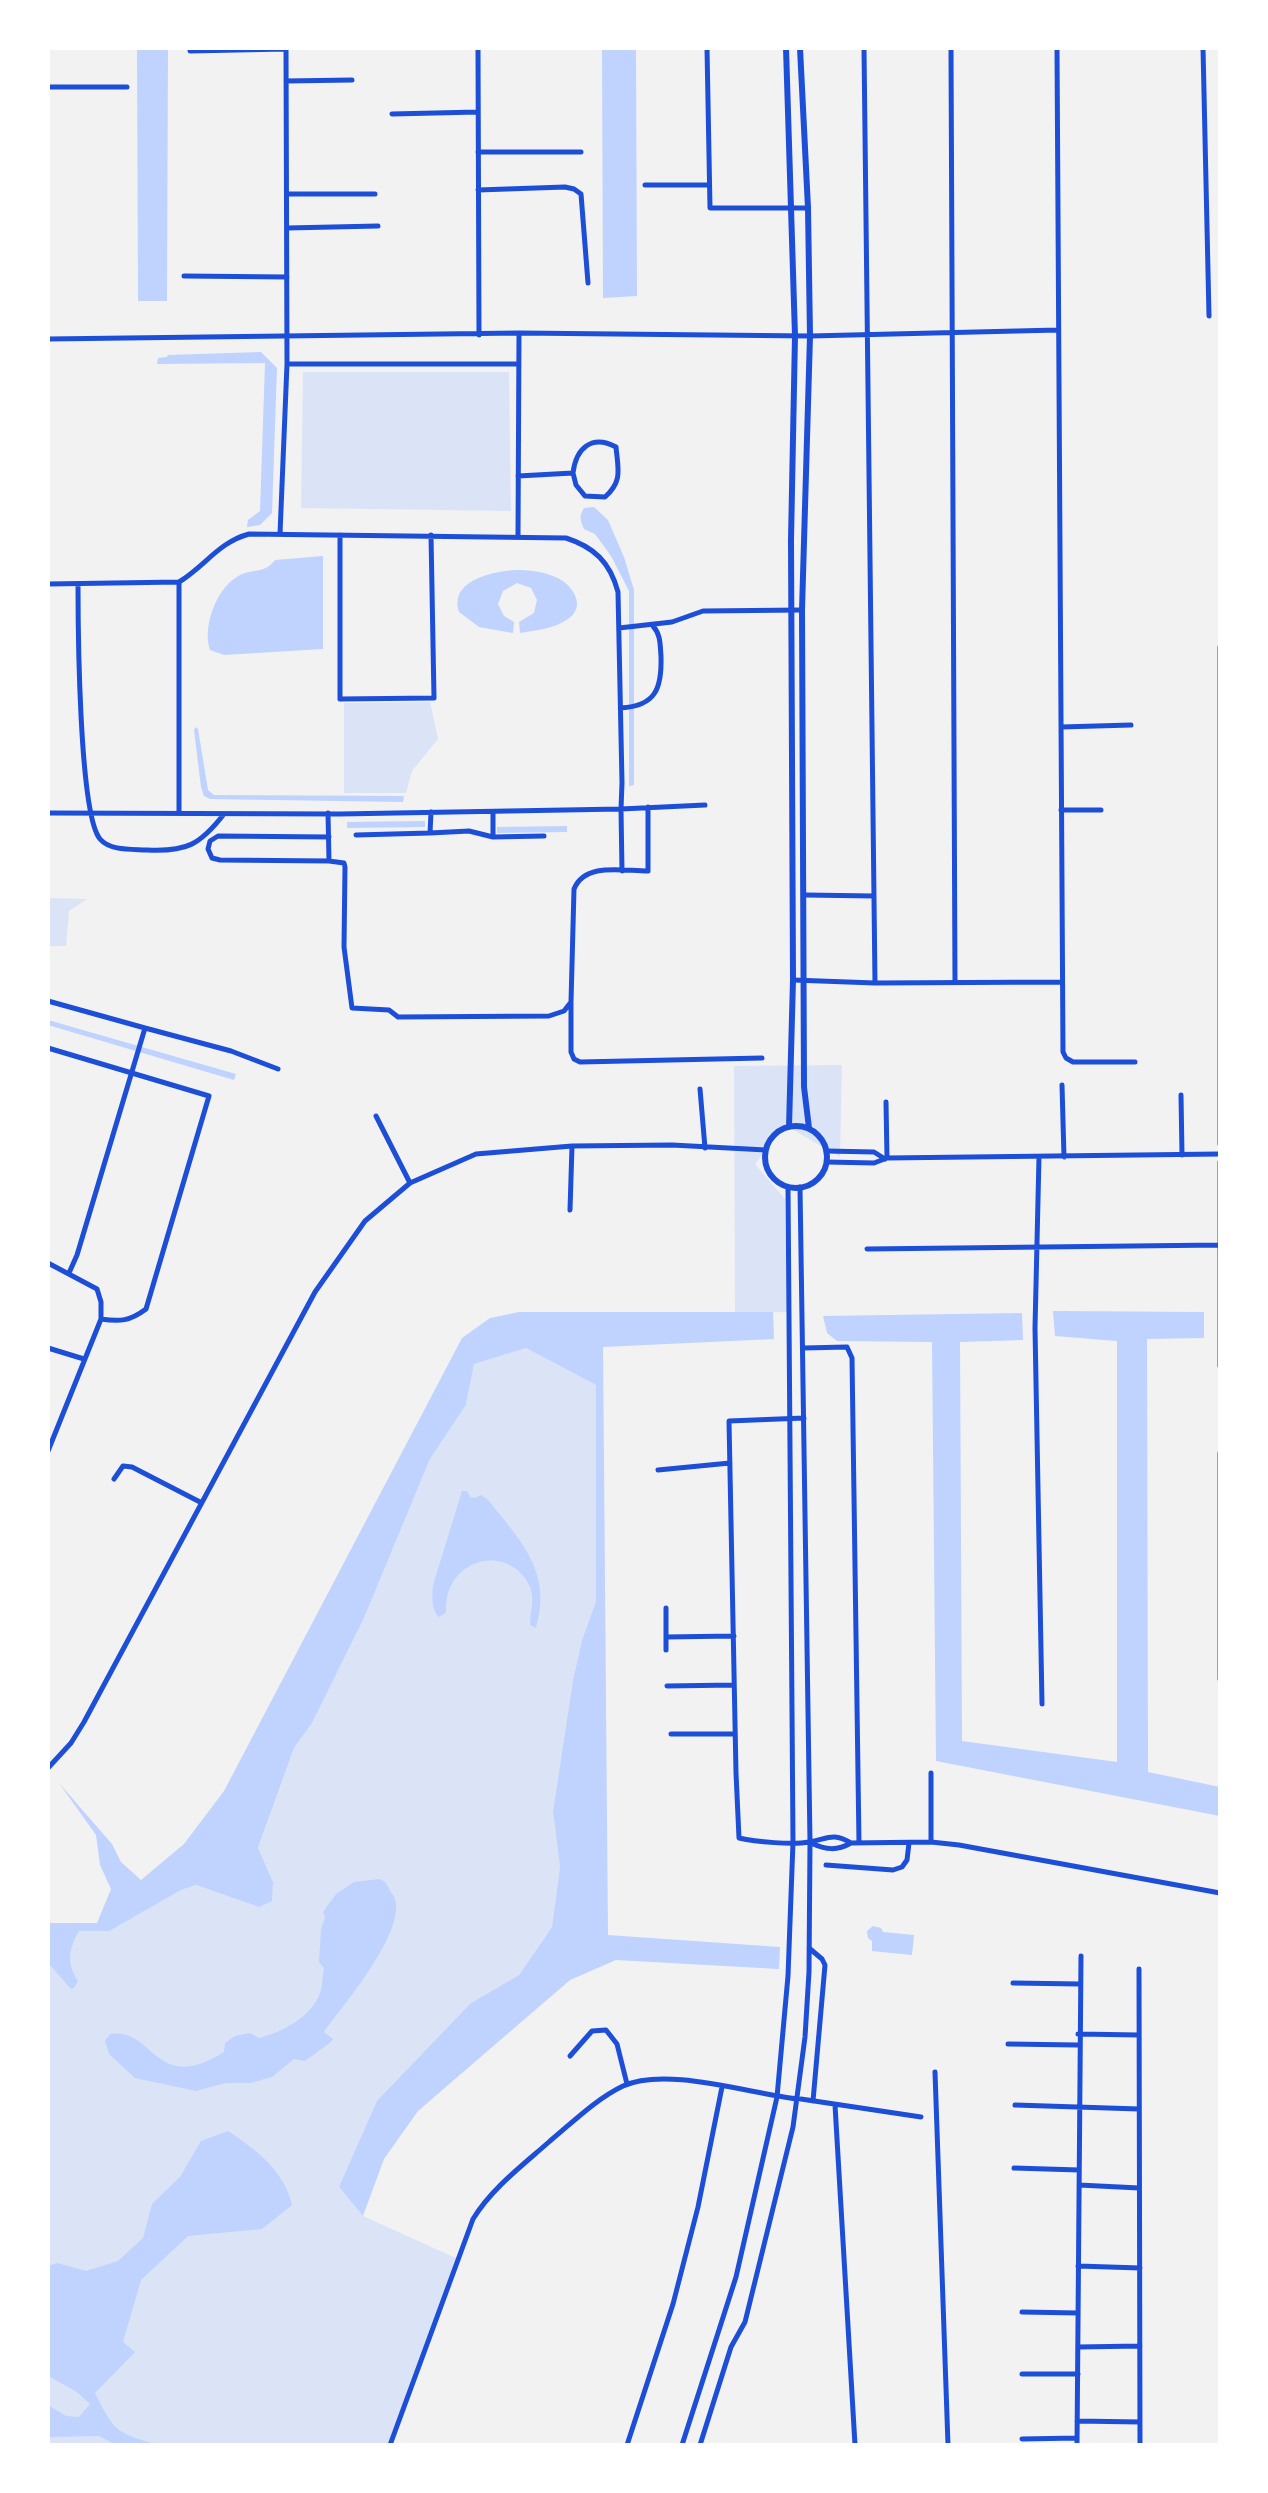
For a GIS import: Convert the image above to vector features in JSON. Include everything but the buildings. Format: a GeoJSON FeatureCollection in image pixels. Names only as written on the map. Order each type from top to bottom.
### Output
{"type":"FeatureCollection","features":[{"type":"Feature","properties":{"kind":"street"},"geometry":{"type":"LineString","coordinates":[[190,51],[286,48],[287,364],[280,534]]}},
{"type":"Feature","properties":{"kind":"street"},"geometry":{"type":"LineString","coordinates":[[478,48],[479,335]]}},
{"type":"Feature","properties":{"kind":"street"},"geometry":{"type":"LineString","coordinates":[[707,48],[710,208],[808,208]]}},
{"type":"Feature","properties":{"kind":"street"},"geometry":{"type":"LineString","coordinates":[[786,48],[795,336],[790,610],[793,980],[789,1127]]}},
{"type":"Feature","properties":{"kind":"street"},"geometry":{"type":"LineString","coordinates":[[800,48],[808,208],[810,336],[802,610],[804,1087],[809,1128]]}},
{"type":"Feature","properties":{"kind":"street"},"geometry":{"type":"LineString","coordinates":[[864,48],[875,983]]}},
{"type":"Feature","properties":{"kind":"street"},"geometry":{"type":"LineString","coordinates":[[951,48],[955,982]]}},
{"type":"Feature","properties":{"kind":"street"},"geometry":{"type":"LineString","coordinates":[[1057,48],[1063,1052],[1073,1062],[1135,1062]]}},
{"type":"Feature","properties":{"kind":"street"},"geometry":{"type":"LineString","coordinates":[[1203,48],[1209,316]]}},
{"type":"Feature","properties":{"kind":"street"},"geometry":{"type":"LineString","coordinates":[[286,81],[352,80]]}},
{"type":"Feature","properties":{"kind":"street"},"geometry":{"type":"LineString","coordinates":[[48,87],[127,87]]}},
{"type":"Feature","properties":{"kind":"street"},"geometry":{"type":"LineString","coordinates":[[392,114],[478,112]]}},
{"type":"Feature","properties":{"kind":"street"},"geometry":{"type":"LineString","coordinates":[[478,152],[581,152]]}},
{"type":"Feature","properties":{"kind":"street"},"geometry":{"type":"LineString","coordinates":[[645,185],[709,185]]}},
{"type":"Feature","properties":{"kind":"street"},"geometry":{"type":"LineString","coordinates":[[478,190],[565,187],[581,194],[588,283]]}},
{"type":"Feature","properties":{"kind":"street"},"geometry":{"type":"LineString","coordinates":[[287,194],[375,194]]}},
{"type":"Feature","properties":{"kind":"street"},"geometry":{"type":"LineString","coordinates":[[287,228],[378,226]]}},
{"type":"Feature","properties":{"kind":"street"},"geometry":{"type":"LineString","coordinates":[[184,276],[287,277]]}},
{"type":"Feature","properties":{"kind":"street"},"geometry":{"type":"LineString","coordinates":[[48,339],[519,333],[810,336],[1058,330]]}},
{"type":"Feature","properties":{"kind":"street"},"geometry":{"type":"LineString","coordinates":[[518,536],[519,333]]}},
{"type":"Feature","properties":{"kind":"street"},"geometry":{"type":"LineString","coordinates":[[287,364],[518,364]]}},
{"type":"Feature","properties":{"kind":"street"},"geometry":{"type":"LineString","coordinates":[[601,441],[616,447],[618,475],[615,488],[605,497],[585,496],[576,485],[573,473],[581,448],[590,442],[601,441]]}},
{"type":"Feature","properties":{"kind":"street"},"geometry":{"type":"LineString","coordinates":[[518,476],[573,473]]}},
{"type":"Feature","properties":{"kind":"street"},"geometry":{"type":"LineString","coordinates":[[48,584],[179,582],[220,547],[234,538],[249,534],[518,536],[566,538],[585,544],[605,562],[618,592],[628,707],[621,809],[622,871]]}},
{"type":"Feature","properties":{"kind":"street"},"geometry":{"type":"LineString","coordinates":[[340,535],[340,699],[434,698],[431,535]]}},
{"type":"Feature","properties":{"kind":"street"},"geometry":{"type":"LineString","coordinates":[[179,582],[179,812]]}},
{"type":"Feature","properties":{"kind":"street"},"geometry":{"type":"LineString","coordinates":[[78,584],[78,645],[90,814],[94,829],[103,842],[127,849],[186,849],[225,813]]}},
{"type":"Feature","properties":{"kind":"street"},"geometry":{"type":"LineString","coordinates":[[619,628],[672,622],[703,611],[802,610]]}},
{"type":"Feature","properties":{"kind":"street"},"geometry":{"type":"LineString","coordinates":[[628,707],[652,697],[660,681],[660,638],[652,626]]}},
{"type":"Feature","properties":{"kind":"street"},"geometry":{"type":"LineString","coordinates":[[1220,647],[1220,1144]]}},
{"type":"Feature","properties":{"kind":"street"},"geometry":{"type":"LineString","coordinates":[[1061,727],[1131,725]]}},
{"type":"Feature","properties":{"kind":"street"},"geometry":{"type":"LineString","coordinates":[[48,813],[493,812],[705,805]]}},
{"type":"Feature","properties":{"kind":"street"},"geometry":{"type":"LineString","coordinates":[[648,807],[648,871],[590,871],[582,875],[574,889],[571,1002],[571,1052],[574,1059],[580,1062],[762,1058]]}},
{"type":"Feature","properties":{"kind":"street"},"geometry":{"type":"LineString","coordinates":[[1061,810],[1101,810]]}},
{"type":"Feature","properties":{"kind":"street"},"geometry":{"type":"LineString","coordinates":[[430,833],[431,812]]}},
{"type":"Feature","properties":{"kind":"street"},"geometry":{"type":"LineString","coordinates":[[493,812],[493,837]]}},
{"type":"Feature","properties":{"kind":"street"},"geometry":{"type":"LineString","coordinates":[[328,813],[329,861]]}},
{"type":"Feature","properties":{"kind":"street"},"geometry":{"type":"LineString","coordinates":[[356,835],[469,831],[493,837],[544,836]]}},
{"type":"Feature","properties":{"kind":"street"},"geometry":{"type":"LineString","coordinates":[[329,837],[218,836],[210,841],[208,849],[212,858],[220,860],[344,863],[344,947],[352,1008],[389,1010],[398,1017],[549,1016],[564,1011],[571,1002]]}},
{"type":"Feature","properties":{"kind":"street"},"geometry":{"type":"LineString","coordinates":[[805,895],[874,896]]}},
{"type":"Feature","properties":{"kind":"street"},"geometry":{"type":"LineString","coordinates":[[793,980],[1062,982]]}},
{"type":"Feature","properties":{"kind":"street"},"geometry":{"type":"LineString","coordinates":[[48,1001],[231,1051],[278,1069]]}},
{"type":"Feature","properties":{"kind":"street"},"geometry":{"type":"LineString","coordinates":[[69,1273],[145,1028]]}},
{"type":"Feature","properties":{"kind":"street"},"geometry":{"type":"LineString","coordinates":[[48,1048],[209,1096],[146,1309],[134,1318],[119,1321],[101,1319]]}},
{"type":"Feature","properties":{"kind":"street"},"geometry":{"type":"LineString","coordinates":[[1062,1085],[1064,1157]]}},
{"type":"Feature","properties":{"kind":"street"},"geometry":{"type":"LineString","coordinates":[[700,1089],[705,1148]]}},
{"type":"Feature","properties":{"kind":"street"},"geometry":{"type":"LineString","coordinates":[[1181,1095],[1182,1155]]}},
{"type":"Feature","properties":{"kind":"street"},"geometry":{"type":"LineString","coordinates":[[886,1102],[886,1158]]}},
{"type":"Feature","properties":{"kind":"street"},"geometry":{"type":"LineString","coordinates":[[376,1116],[410,1183]]}},
{"type":"Feature","properties":{"kind":"street"},"geometry":{"type":"LineString","coordinates":[[789,1127],[809,1128],[817,1134],[826,1151],[827,1162],[817,1180],[800,1187],[788,1187],[775,1179],[767,1166],[766,1150],[774,1135],[789,1127]]}},
{"type":"Feature","properties":{"kind":"street"},"geometry":{"type":"LineString","coordinates":[[48,1768],[71,1743],[84,1722],[200,1502],[327,1274],[365,1221],[410,1183],[476,1154],[572,1146],[766,1150]]}},
{"type":"Feature","properties":{"kind":"street"},"geometry":{"type":"LineString","coordinates":[[570,1210],[572,1146]]}},
{"type":"Feature","properties":{"kind":"street"},"geometry":{"type":"LineString","coordinates":[[826,1151],[874,1152],[886,1158]]}},
{"type":"Feature","properties":{"kind":"street"},"geometry":{"type":"LineString","coordinates":[[827,1162],[874,1163],[886,1158],[1220,1154]]}},
{"type":"Feature","properties":{"kind":"street"},"geometry":{"type":"LineString","coordinates":[[1039,1157],[1034,1302],[1042,1704]]}},
{"type":"Feature","properties":{"kind":"street"},"geometry":{"type":"LineString","coordinates":[[1220,1162],[1220,1366]]}},
{"type":"Feature","properties":{"kind":"street"},"geometry":{"type":"LineString","coordinates":[[682,2445],[736,2277],[777,2097],[788,1976],[793,1842],[788,1187]]}},
{"type":"Feature","properties":{"kind":"street"},"geometry":{"type":"LineString","coordinates":[[700,2445],[731,2347],[745,2322],[800,2099],[805,2037],[810,1842],[800,1187]]}},
{"type":"Feature","properties":{"kind":"street"},"geometry":{"type":"LineString","coordinates":[[867,1249],[1220,1245]]}},
{"type":"Feature","properties":{"kind":"street"},"geometry":{"type":"LineString","coordinates":[[48,1263],[97,1289],[101,1302],[101,1319],[48,1451]]}},
{"type":"Feature","properties":{"kind":"street"},"geometry":{"type":"LineString","coordinates":[[804,1348],[847,1347],[852,1358],[859,1843]]}},
{"type":"Feature","properties":{"kind":"street"},"geometry":{"type":"LineString","coordinates":[[48,1348],[84,1359]]}},
{"type":"Feature","properties":{"kind":"street"},"geometry":{"type":"LineString","coordinates":[[804,1418],[730,1420],[739,1838],[810,1842],[823,1836],[841,1837],[851,1843],[931,1842],[1220,1893]]}},
{"type":"Feature","properties":{"kind":"street"},"geometry":{"type":"LineString","coordinates":[[1220,1453],[1220,1679]]}},
{"type":"Feature","properties":{"kind":"street"},"geometry":{"type":"LineString","coordinates":[[658,1470],[730,1463]]}},
{"type":"Feature","properties":{"kind":"street"},"geometry":{"type":"LineString","coordinates":[[114,1479],[123,1466],[132,1467],[200,1502]]}},
{"type":"Feature","properties":{"kind":"street"},"geometry":{"type":"LineString","coordinates":[[666,1608],[666,1650]]}},
{"type":"Feature","properties":{"kind":"street"},"geometry":{"type":"LineString","coordinates":[[666,1637],[734,1636]]}},
{"type":"Feature","properties":{"kind":"street"},"geometry":{"type":"LineString","coordinates":[[667,1686],[734,1685]]}},
{"type":"Feature","properties":{"kind":"street"},"geometry":{"type":"LineString","coordinates":[[671,1734],[735,1734]]}},
{"type":"Feature","properties":{"kind":"street"},"geometry":{"type":"LineString","coordinates":[[931,1773],[931,1842]]}},
{"type":"Feature","properties":{"kind":"street"},"geometry":{"type":"LineString","coordinates":[[810,1842],[823,1849],[841,1849],[851,1843]]}},
{"type":"Feature","properties":{"kind":"street"},"geometry":{"type":"LineString","coordinates":[[826,1865],[893,1870],[902,1867],[907,1860],[909,1843]]}},
{"type":"Feature","properties":{"kind":"street"},"geometry":{"type":"LineString","coordinates":[[808,1947],[825,1965],[813,2101]]}},
{"type":"Feature","properties":{"kind":"street"},"geometry":{"type":"LineString","coordinates":[[1022,2439],[1077,2442],[1081,1956]]}},
{"type":"Feature","properties":{"kind":"street"},"geometry":{"type":"LineString","coordinates":[[1139,1969],[1140,2445]]}},
{"type":"Feature","properties":{"kind":"street"},"geometry":{"type":"LineString","coordinates":[[1013,1983],[1080,1984]]}},
{"type":"Feature","properties":{"kind":"street"},"geometry":{"type":"LineString","coordinates":[[570,2056],[592,2031],[606,2030],[617,2044],[627,2084]]}},
{"type":"Feature","properties":{"kind":"street"},"geometry":{"type":"LineString","coordinates":[[1078,2034],[1139,2035]]}},
{"type":"Feature","properties":{"kind":"street"},"geometry":{"type":"LineString","coordinates":[[1008,2044],[1078,2045]]}},
{"type":"Feature","properties":{"kind":"street"},"geometry":{"type":"LineString","coordinates":[[935,2072],[948,2445]]}},
{"type":"Feature","properties":{"kind":"street"},"geometry":{"type":"LineString","coordinates":[[390,2445],[466,2234],[481,2206],[511,2175],[603,2097],[627,2084],[673,2079],[921,2117]]}},
{"type":"Feature","properties":{"kind":"street"},"geometry":{"type":"LineString","coordinates":[[627,2445],[673,2304],[698,2207],[722,2087]]}},
{"type":"Feature","properties":{"kind":"street"},"geometry":{"type":"LineString","coordinates":[[835,2105],[855,2445]]}},
{"type":"Feature","properties":{"kind":"street"},"geometry":{"type":"LineString","coordinates":[[1015,2105],[1139,2109]]}},
{"type":"Feature","properties":{"kind":"street"},"geometry":{"type":"LineString","coordinates":[[1014,2168],[1079,2170]]}},
{"type":"Feature","properties":{"kind":"street"},"geometry":{"type":"LineString","coordinates":[[1079,2185],[1139,2188]]}},
{"type":"Feature","properties":{"kind":"street"},"geometry":{"type":"LineString","coordinates":[[1078,2266],[1140,2268]]}},
{"type":"Feature","properties":{"kind":"street"},"geometry":{"type":"LineString","coordinates":[[1022,2312],[1078,2313]]}},
{"type":"Feature","properties":{"kind":"street"},"geometry":{"type":"LineString","coordinates":[[1078,2347],[1140,2346]]}},
{"type":"Feature","properties":{"kind":"street"},"geometry":{"type":"LineString","coordinates":[[1022,2374],[1078,2374]]}},
{"type":"Feature","properties":{"kind":"street"},"geometry":{"type":"LineString","coordinates":[[1077,2421],[1140,2422]]}},
{"type":"Feature","properties":{"kind":"shaded area"},"geometry":{"type":"Polygon","coordinates":[[[303,372],[509,372],[511,511],[301,508],[303,372]]]}},
{"type":"Feature","properties":{"kind":"shaded area"},"geometry":{"type":"Polygon","coordinates":[[[430,702],[438,739],[412,771],[406,793],[344,793],[344,703],[430,702]]]}},
{"type":"Feature","properties":{"kind":"shaded area"},"geometry":{"type":"Polygon","coordinates":[[[48,898],[87,899],[69,911],[66,946],[48,946],[48,898]]]}},
{"type":"Feature","properties":{"kind":"shaded area"},"geometry":{"type":"Polygon","coordinates":[[[842,1065],[840,1157],[785,1125],[755,1164],[785,1199],[787,1312],[735,1313],[734,1066],[842,1065]]]}},
{"type":"Feature","properties":{"kind":"shaded area"},"geometry":{"type":"Polygon","coordinates":[[[526,1348],[596,1385],[596,1601],[582,1640],[573,1680],[553,1811],[560,1867],[552,1927],[519,1975],[471,2003],[339,2187],[363,2216],[458,2259],[390,2445],[48,2445],[48,1963],[71,1988],[78,1981],[70,1956],[79,1931],[109,1930],[181,1890],[196,1885],[259,1907],[273,1882],[258,1849],[294,1748],[312,1723],[364,1618],[430,1459],[466,1405],[474,1364],[526,1348]]]}},
{"type":"Feature","properties":{"kind":"water"},"geometry":{"type":"Polygon","coordinates":[[[137,48],[168,48],[167,301],[138,301],[137,48]]]}},
{"type":"Feature","properties":{"kind":"water"},"geometry":{"type":"Polygon","coordinates":[[[602,48],[636,48],[637,296],[603,298],[602,48]]]}},
{"type":"Feature","properties":{"kind":"water"},"geometry":{"type":"Polygon","coordinates":[[[261,352],[277,368],[272,513],[260,525],[247,527],[248,520],[260,511],[265,363],[157,364],[158,358],[168,355],[261,352]]]}},
{"type":"Feature","properties":{"kind":"water"},"geometry":{"type":"Polygon","coordinates":[[[594,507],[608,520],[634,590],[634,785],[629,786],[629,591],[611,556],[595,534],[584,529],[581,516],[584,508],[594,507]]]}},
{"type":"Feature","properties":{"kind":"water"},"geometry":{"type":"Polygon","coordinates":[[[323,556],[323,649],[224,655],[210,650],[210,618],[219,597],[233,579],[264,569],[275,560],[323,556]]]}},
{"type":"Feature","properties":{"kind":"water"},"geometry":{"type":"Polygon","coordinates":[[[517,570],[551,575],[567,584],[577,601],[573,615],[557,625],[520,633],[519,622],[534,613],[537,600],[531,588],[517,583],[503,591],[498,604],[504,616],[514,622],[513,633],[479,627],[459,612],[458,601],[467,585],[486,575],[517,570]]]}},
{"type":"Feature","properties":{"kind":"water"},"geometry":{"type":"Polygon","coordinates":[[[196,727],[208,790],[214,795],[404,796],[403,802],[210,799],[204,796],[201,787],[196,727]]]}},
{"type":"Feature","properties":{"kind":"water"},"geometry":{"type":"Polygon","coordinates":[[[425,821],[425,827],[347,828],[347,822],[425,821]]]}},
{"type":"Feature","properties":{"kind":"water"},"geometry":{"type":"Polygon","coordinates":[[[567,826],[567,832],[497,833],[497,827],[567,826]]]}},
{"type":"Feature","properties":{"kind":"water"},"geometry":{"type":"Polygon","coordinates":[[[48,1020],[236,1074],[234,1080],[48,1025],[48,1020]]]}},
{"type":"Feature","properties":{"kind":"water"},"geometry":{"type":"Polygon","coordinates":[[[1053,1311],[1204,1312],[1204,1338],[1147,1339],[1148,1772],[1220,1787],[1220,1816],[936,1761],[932,1342],[837,1341],[827,1333],[823,1316],[1022,1313],[1023,1340],[960,1342],[962,1741],[1117,1762],[1117,1341],[1055,1336],[1053,1311]]]}},
{"type":"Feature","properties":{"kind":"water"},"geometry":{"type":"Polygon","coordinates":[[[519,1312],[773,1312],[774,1339],[603,1347],[608,1935],[780,1947],[779,1969],[616,1960],[570,1980],[418,2111],[384,2159],[363,2216],[339,2187],[377,2101],[471,2003],[519,1975],[552,1927],[560,1867],[553,1811],[573,1680],[582,1640],[596,1601],[596,1385],[526,1348],[474,1364],[466,1405],[430,1459],[364,1618],[312,1723],[294,1748],[258,1848],[273,1882],[272,1901],[259,1907],[196,1885],[181,1890],[109,1931],[79,1931],[70,1956],[78,1981],[71,1989],[48,1963],[48,1923],[97,1923],[111,1889],[100,1865],[96,1835],[59,1783],[112,1844],[121,1862],[141,1880],[184,1844],[224,1791],[462,1338],[490,1318],[519,1312]]]}},
{"type":"Feature","properties":{"kind":"water"},"geometry":{"type":"Polygon","coordinates":[[[462,1491],[467,1491],[470,1497],[481,1495],[488,1500],[522,1543],[537,1573],[540,1590],[536,1628],[530,1625],[530,1587],[521,1573],[508,1564],[494,1561],[479,1562],[466,1568],[455,1579],[448,1594],[446,1613],[438,1617],[432,1601],[433,1585],[462,1491]]]}},
{"type":"Feature","properties":{"kind":"water"},"geometry":{"type":"Polygon","coordinates":[[[379,1879],[386,1884],[396,1905],[394,1922],[386,1942],[324,2032],[333,2039],[331,2042],[305,2061],[294,2059],[272,2077],[250,2083],[225,2083],[196,2091],[135,2078],[109,2054],[105,2041],[110,2034],[125,2035],[137,2040],[169,2064],[183,2067],[201,2064],[224,2052],[225,2043],[235,2036],[250,2033],[259,2038],[294,2023],[316,2002],[321,1990],[324,1968],[319,1962],[323,1912],[336,1894],[354,1882],[379,1879]]]}},
{"type":"Feature","properties":{"kind":"water"},"geometry":{"type":"Polygon","coordinates":[[[873,1926],[881,1928],[883,1932],[914,1935],[912,1955],[872,1951],[872,1941],[867,1931],[873,1926]]]}},
{"type":"Feature","properties":{"kind":"water"},"geometry":{"type":"Polygon","coordinates":[[[228,2131],[276,2171],[292,2205],[262,2229],[188,2236],[141,2280],[123,2342],[135,2352],[95,2393],[119,2430],[159,2445],[116,2445],[99,2436],[48,2437],[48,2405],[66,2416],[79,2417],[90,2404],[77,2392],[48,2376],[48,2266],[57,2263],[86,2271],[118,2261],[143,2238],[152,2204],[180,2177],[201,2141],[228,2131]]]}}]}
